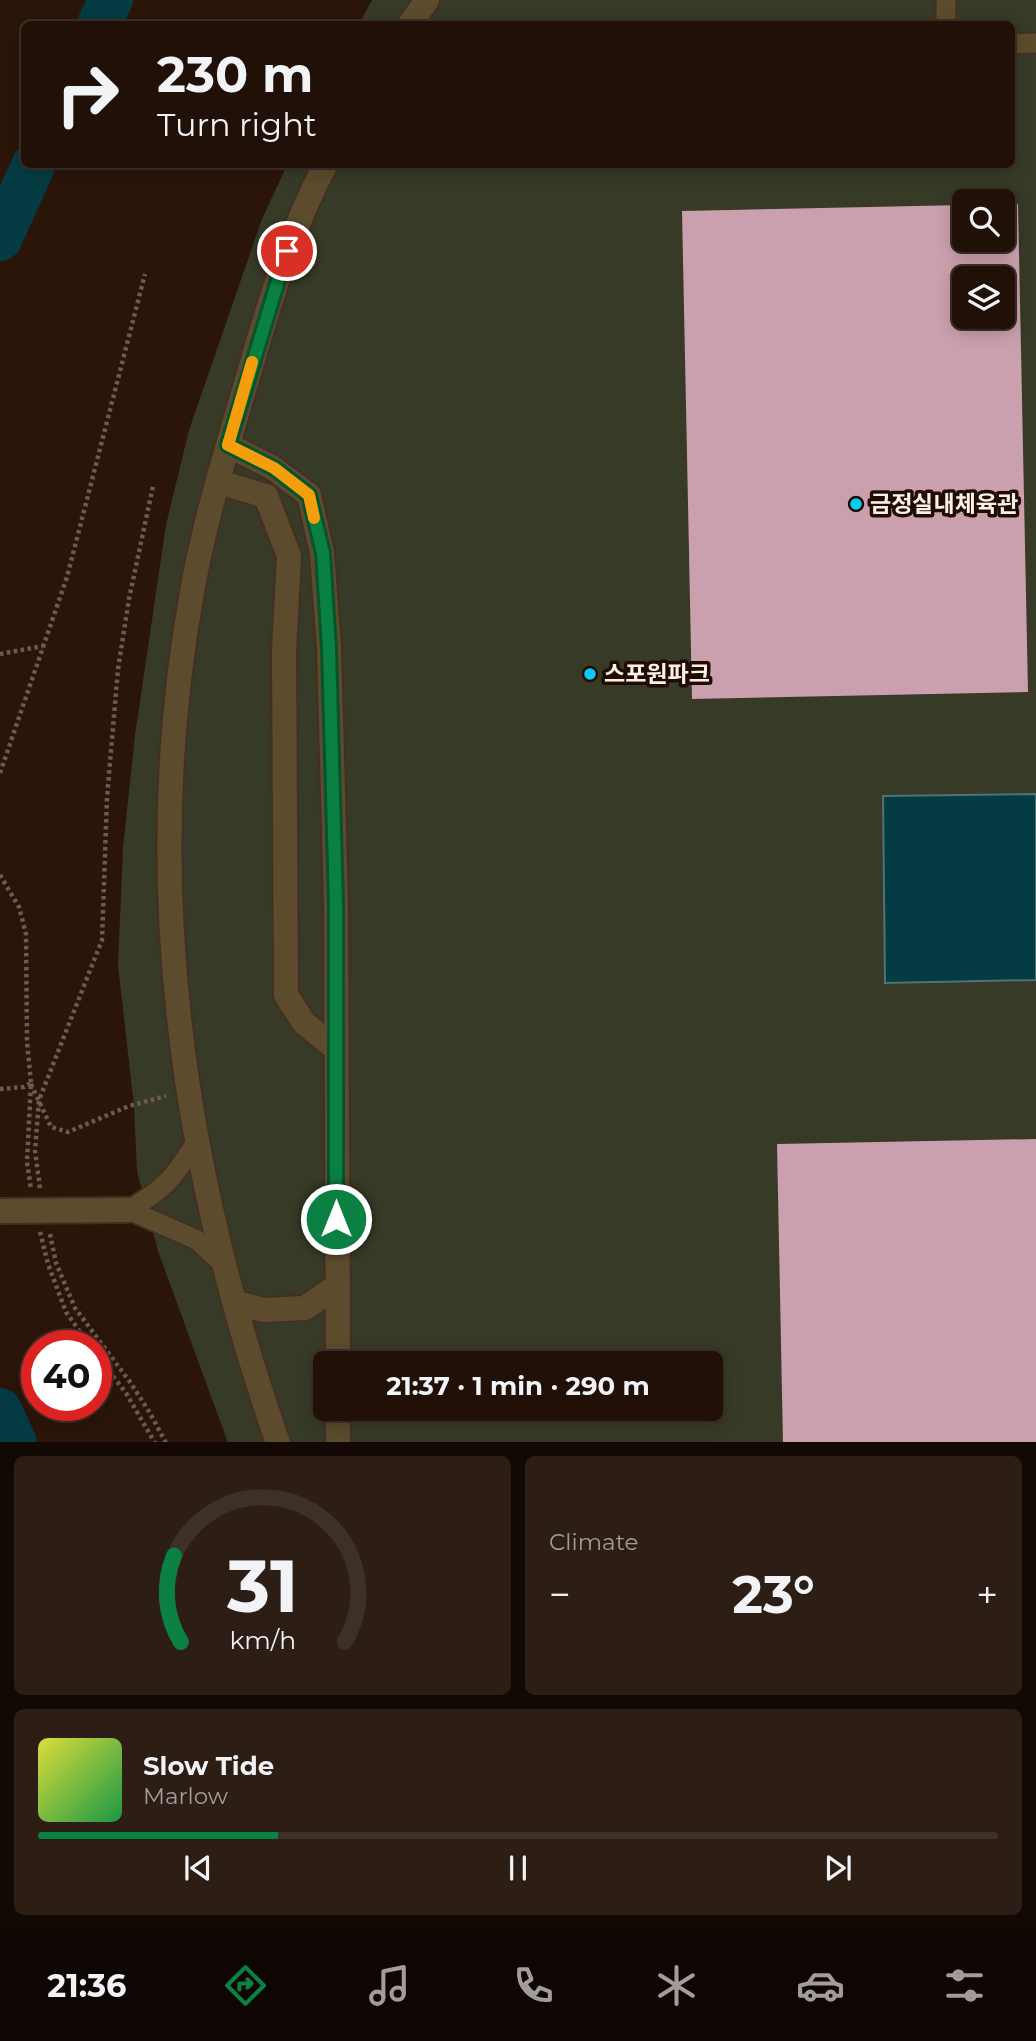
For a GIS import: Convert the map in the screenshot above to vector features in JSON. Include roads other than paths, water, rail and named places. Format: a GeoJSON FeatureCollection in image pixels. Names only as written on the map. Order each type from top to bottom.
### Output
{"type":"FeatureCollection","features":[{"type":"Feature","properties":{"kind":"street"},"geometry":{"type":"LineString","coordinates":[[412,21],[426,0]]}},
{"type":"Feature","properties":{"kind":"street"},"geometry":{"type":"LineString","coordinates":[[946,0],[946,21]]}},
{"type":"Feature","properties":{"kind":"street"},"geometry":{"type":"LineString","coordinates":[[1015,44],[1036,43]]}},
{"type":"Feature","properties":{"kind":"street"},"geometry":{"type":"LineString","coordinates":[[278,1442],[234,1302],[196,1142],[170,940],[168,824],[174,733],[191,596],[228,445],[280,272],[309,195],[324,168]]}},
{"type":"Feature","properties":{"kind":"street"},"geometry":{"type":"LineString","coordinates":[[228,445],[274,468],[309,495],[323,553],[329,648],[336,878],[338,1351]]}},
{"type":"Feature","properties":{"kind":"street"},"geometry":{"type":"LineString","coordinates":[[219,482],[266,496],[289,556],[284,652],[286,995],[304,1023],[336,1049]]}},
{"type":"Feature","properties":{"kind":"street"},"geometry":{"type":"LineString","coordinates":[[130,1210],[160,1191],[180,1169],[196,1142]]}},
{"type":"Feature","properties":{"kind":"street"},"geometry":{"type":"LineString","coordinates":[[0,1211],[130,1210],[197,1240],[225,1266]]}},
{"type":"Feature","properties":{"kind":"street"},"geometry":{"type":"LineString","coordinates":[[234,1302],[263,1310],[305,1308],[337,1286]]}},
{"type":"Feature","properties":{"kind":"street"},"geometry":{"type":"LineString","coordinates":[[338,1421],[338,1442]]}},
{"type":"Feature","properties":{"kind":"water"},"geometry":{"type":"Polygon","coordinates":[[[1036,794],[1036,980],[885,983],[883,796],[1036,794]]]}},
{"type":"Feature","properties":{"kind":"waterway"},"geometry":{"type":"LineString","coordinates":[[100,21],[111,0]]}},
{"type":"Feature","properties":{"kind":"waterway"},"geometry":{"type":"LineString","coordinates":[[0,239],[32,168]]}},
{"type":"Feature","properties":{"kind":"waterway"},"geometry":{"type":"LineString","coordinates":[[0,1410],[15,1442]]}},
{"type":"Feature","properties":{"kind":"place","name":"금정실내체육관"},"geometry":{"type":"Point","coordinates":[856,504]}},
{"type":"Feature","properties":{"kind":"place","name":"스포원파크"},"geometry":{"type":"Point","coordinates":[590,674]}}]}
